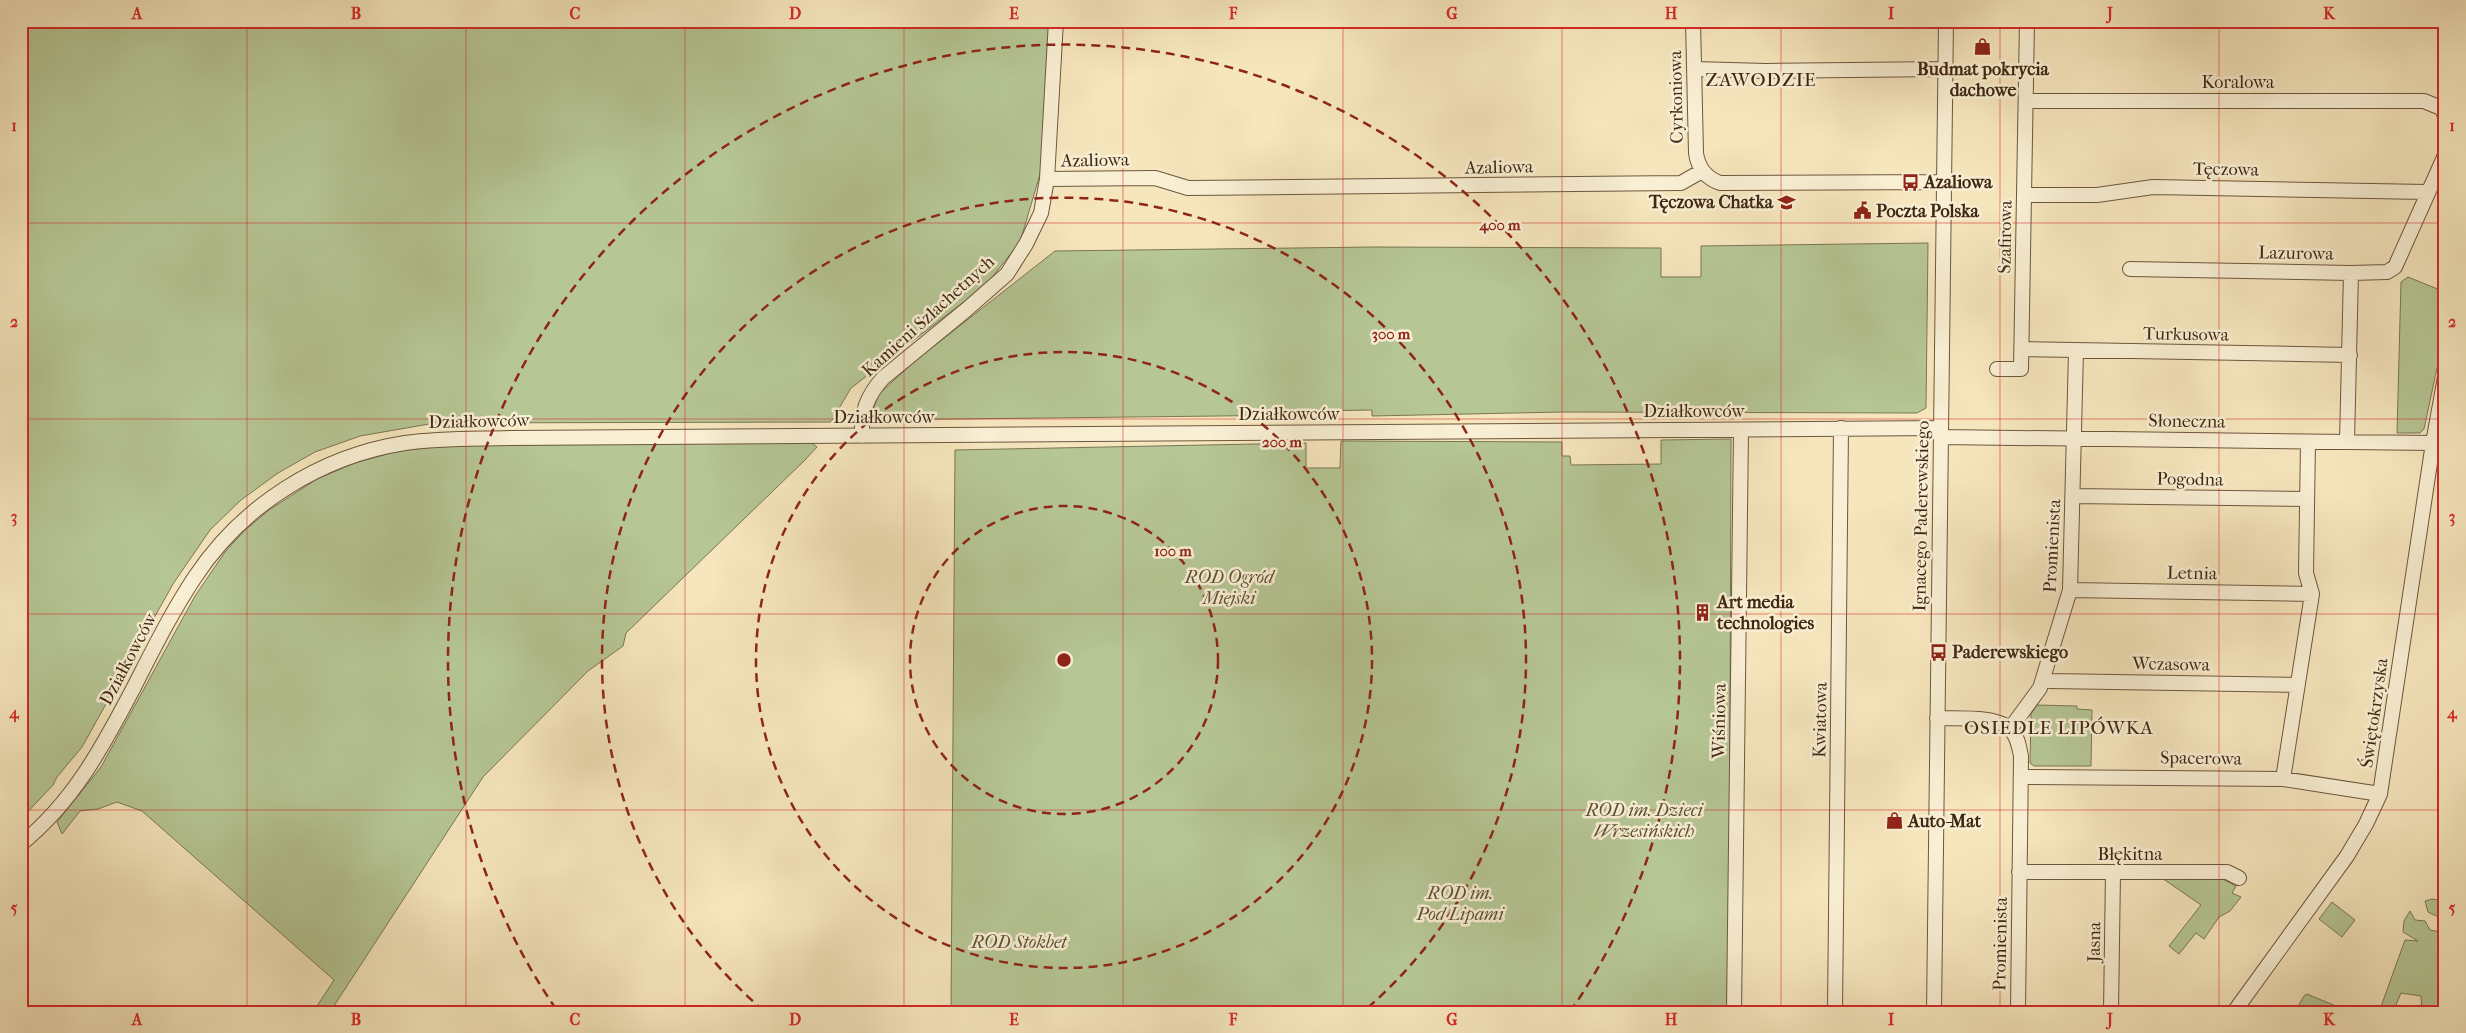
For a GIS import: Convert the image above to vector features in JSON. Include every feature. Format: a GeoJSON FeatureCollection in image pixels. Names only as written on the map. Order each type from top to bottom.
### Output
{"type":"FeatureCollection","features":[{"type":"Feature","properties":{"kind":"street"},"geometry":{"type":"LineString","coordinates":[[1056,21],[1067,21]]}},
{"type":"Feature","properties":{"kind":"street","name":"Kamieni Szlachetnych"},"geometry":{"type":"LineString","coordinates":[[862,436],[864,405],[872,390],[882,378],[1007,274],[1026,244],[1041,213],[1047,179],[1056,21]]}},
{"type":"Feature","properties":{"kind":"street","name":"Cyrkoniowa"},"geometry":{"type":"LineString","coordinates":[[1693,21],[1696,153],[1702,171]]}},
{"type":"Feature","properties":{"kind":"street","name":"Ignacego Paderewskiego"},"geometry":{"type":"LineString","coordinates":[[1934,1012],[1946,21]]}},
{"type":"Feature","properties":{"kind":"street","name":"Szafirowa"},"geometry":{"type":"LineString","coordinates":[[1997,369],[2021,368],[2027,21]]}},
{"type":"Feature","properties":{"kind":"street"},"geometry":{"type":"LineString","coordinates":[[1694,69],[1766,71],[1946,69]]}},
{"type":"Feature","properties":{"kind":"street","name":"Koralowa"},"geometry":{"type":"LineString","coordinates":[[2026,101],[2424,101],[2441,108],[2445,116]]}},
{"type":"Feature","properties":{"kind":"street"},"geometry":{"type":"LineString","coordinates":[[2351,273],[2387,272],[2395,267],[2445,155]]}},
{"type":"Feature","properties":{"kind":"street"},"geometry":{"type":"LineString","coordinates":[[1702,171],[1720,182],[1945,182]]}},
{"type":"Feature","properties":{"kind":"street","name":"Azaliowa"},"geometry":{"type":"LineString","coordinates":[[1047,179],[1155,178],[1188,188],[1356,188],[1681,184],[1702,171]]}},
{"type":"Feature","properties":{"kind":"street","name":"Tęczowa"},"geometry":{"type":"LineString","coordinates":[[2025,195],[2097,195],[2154,187],[2428,192]]}},
{"type":"Feature","properties":{"kind":"street","name":"Lazurowa"},"geometry":{"type":"LineString","coordinates":[[2130,269],[2351,273],[2347,442]]}},
{"type":"Feature","properties":{"kind":"street","name":"Turkusowa"},"geometry":{"type":"LineString","coordinates":[[2022,350],[2350,355]]}},
{"type":"Feature","properties":{"kind":"street","name":"Promienista"},"geometry":{"type":"LineString","coordinates":[[2018,1012],[2021,756],[2017,740],[2010,729],[2033,699],[2044,679],[2070,590],[2076,351]]}},
{"type":"Feature","properties":{"kind":"street","name":"Świętokrzyska"},"geometry":{"type":"LineString","coordinates":[[2234,1012],[2347,856],[2366,824],[2380,794],[2433,443],[2445,378]]}},
{"type":"Feature","properties":{"kind":"street","name":"Działkowców"},"geometry":{"type":"LineString","coordinates":[[21,844],[56,812],[88,770],[180,599],[213,552],[232,531],[258,508],[314,472],[367,452],[402,443],[434,440],[1841,428],[1941,432]]}},
{"type":"Feature","properties":{"kind":"street","name":"Kwiatowa"},"geometry":{"type":"LineString","coordinates":[[1835,1012],[1841,428]]}},
{"type":"Feature","properties":{"kind":"street","name":"Wiśniowa"},"geometry":{"type":"LineString","coordinates":[[1734,1012],[1741,430]]}},
{"type":"Feature","properties":{"kind":"street","name":"Słoneczna"},"geometry":{"type":"LineString","coordinates":[[1941,432],[2074,438],[2433,443]]}},
{"type":"Feature","properties":{"kind":"street"},"geometry":{"type":"LineString","coordinates":[[2283,779],[2312,594],[2306,573],[2308,442]]}},
{"type":"Feature","properties":{"kind":"street","name":"Pogodna"},"geometry":{"type":"LineString","coordinates":[[2073,496],[2307,499]]}},
{"type":"Feature","properties":{"kind":"street","name":"Letnia"},"geometry":{"type":"LineString","coordinates":[[2070,590],[2312,594]]}},
{"type":"Feature","properties":{"kind":"street","name":"Wczasowa"},"geometry":{"type":"LineString","coordinates":[[2044,679],[2050,681],[2297,686]]}},
{"type":"Feature","properties":{"kind":"street"},"geometry":{"type":"LineString","coordinates":[[1937,718],[1989,720],[2001,723],[2010,729]]}},
{"type":"Feature","properties":{"kind":"street","name":"Spacerowa"},"geometry":{"type":"LineString","coordinates":[[2021,776],[2283,779],[2380,794]]}},
{"type":"Feature","properties":{"kind":"street","name":"Błękitna"},"geometry":{"type":"LineString","coordinates":[[2019,872],[2227,872],[2239,878]]}},
{"type":"Feature","properties":{"kind":"street","name":"Jasna"},"geometry":{"type":"LineString","coordinates":[[2111,1012],[2113,872]]}},
{"type":"Feature","properties":{"kind":"green space"},"geometry":{"type":"Polygon","coordinates":[[[21,21],[1050,21],[1041,171],[1020,242],[986,285],[851,388],[831,422],[435,423],[360,436],[315,452],[278,473],[241,500],[210,530],[173,584],[82,747],[57,777],[53,785],[21,819],[21,21]]]}},
{"type":"Feature","properties":{"kind":"green space"},"geometry":{"type":"Polygon","coordinates":[[[1928,243],[1926,408],[1917,413],[1563,412],[1372,416],[1372,410],[1314,411],[1306,415],[869,420],[879,394],[915,361],[1055,251],[1374,247],[1661,248],[1661,277],[1701,277],[1701,246],[1928,243]]]}},
{"type":"Feature","properties":{"kind":"green space"},"geometry":{"type":"Polygon","coordinates":[[[2408,277],[2445,292],[2445,348],[2437,368],[2424,429],[2420,433],[2397,433],[2401,282],[2408,277]]]}},
{"type":"Feature","properties":{"kind":"green space"},"geometry":{"type":"Polygon","coordinates":[[[1731,439],[1729,1012],[951,1012],[955,450],[1306,443],[1306,468],[1340,468],[1341,441],[1562,442],[1562,456],[1570,456],[1571,465],[1661,464],[1661,440],[1731,439]]]}},
{"type":"Feature","properties":{"kind":"green space"},"geometry":{"type":"Polygon","coordinates":[[[809,441],[817,447],[804,461],[626,633],[623,646],[588,671],[483,777],[330,1012],[313,1012],[334,980],[142,811],[117,802],[98,809],[80,811],[62,834],[57,822],[101,767],[195,596],[225,552],[245,530],[269,510],[317,479],[355,463],[398,451],[445,446],[809,441]]]}},
{"type":"Feature","properties":{"kind":"green space"},"geometry":{"type":"Polygon","coordinates":[[[2037,705],[2077,706],[2077,709],[2092,710],[2091,766],[2034,766],[2030,763],[2031,714],[2037,705]]]}},
{"type":"Feature","properties":{"kind":"green space"},"geometry":{"type":"Polygon","coordinates":[[[2219,877],[2236,886],[2232,893],[2241,897],[2230,911],[2219,917],[2204,939],[2196,933],[2179,954],[2169,946],[2201,905],[2162,878],[2215,879],[2219,877]]]}},
{"type":"Feature","properties":{"kind":"green space"},"geometry":{"type":"Polygon","coordinates":[[[2432,899],[2443,901],[2445,920],[2428,912],[2425,901],[2432,899]]]}},
{"type":"Feature","properties":{"kind":"green space"},"geometry":{"type":"Polygon","coordinates":[[[2332,902],[2355,920],[2342,937],[2319,919],[2332,902]]]}},
{"type":"Feature","properties":{"kind":"green space"},"geometry":{"type":"Polygon","coordinates":[[[2410,911],[2415,920],[2425,921],[2430,930],[2445,933],[2445,1012],[2443,1012],[2440,994],[2441,1012],[2422,1012],[2421,996],[2401,993],[2395,1007],[2413,1012],[2379,1012],[2405,940],[2418,941],[2403,932],[2404,921],[2410,911]]]}},
{"type":"Feature","properties":{"kind":"green space"},"geometry":{"type":"Polygon","coordinates":[[[2307,994],[2343,1009],[2346,1012],[2295,1012],[2307,994]]]}},
{"type":"Feature","properties":{"kind":"place","name":"Budmat pokrycia dachowe"},"geometry":{"type":"Point","coordinates":[1983,46]}},
{"type":"Feature","properties":{"kind":"place","name":"Azaliowa"},"geometry":{"type":"Point","coordinates":[1910,182]}},
{"type":"Feature","properties":{"kind":"place","name":"Tęczowa Chatka"},"geometry":{"type":"Point","coordinates":[1787,202]}},
{"type":"Feature","properties":{"kind":"place","name":"Poczta Polska"},"geometry":{"type":"Point","coordinates":[1862,211]}},
{"type":"Feature","properties":{"kind":"place","name":"Art media technologies"},"geometry":{"type":"Point","coordinates":[1703,612]}},
{"type":"Feature","properties":{"kind":"place","name":"Paderewskiego"},"geometry":{"type":"Point","coordinates":[1938,652]}},
{"type":"Feature","properties":{"kind":"place","name":"Auto-Mat"},"geometry":{"type":"Point","coordinates":[1894,821]}},
{"type":"Feature","properties":{"kind":"district","name":"ZAWODZIE"},"geometry":{"type":"Point","coordinates":[1761,79]}},
{"type":"Feature","properties":{"kind":"district","name":"OSIEDLE LIPÓWKA"},"geometry":{"type":"Point","coordinates":[2059,727]}},
{"type":"Feature","properties":{"kind":"park label","name":"ROD Ogród Miejski"},"geometry":{"type":"Point","coordinates":[1229,587]}},
{"type":"Feature","properties":{"kind":"park label","name":"ROD im. Dzieci Wrzesińskich"},"geometry":{"type":"Point","coordinates":[1644,820]}},
{"type":"Feature","properties":{"kind":"park label","name":"ROD im. Pod Lipami"},"geometry":{"type":"Point","coordinates":[1460,903]}},
{"type":"Feature","properties":{"kind":"park label","name":"ROD Stokbet"},"geometry":{"type":"Point","coordinates":[1019,942]}}]}
